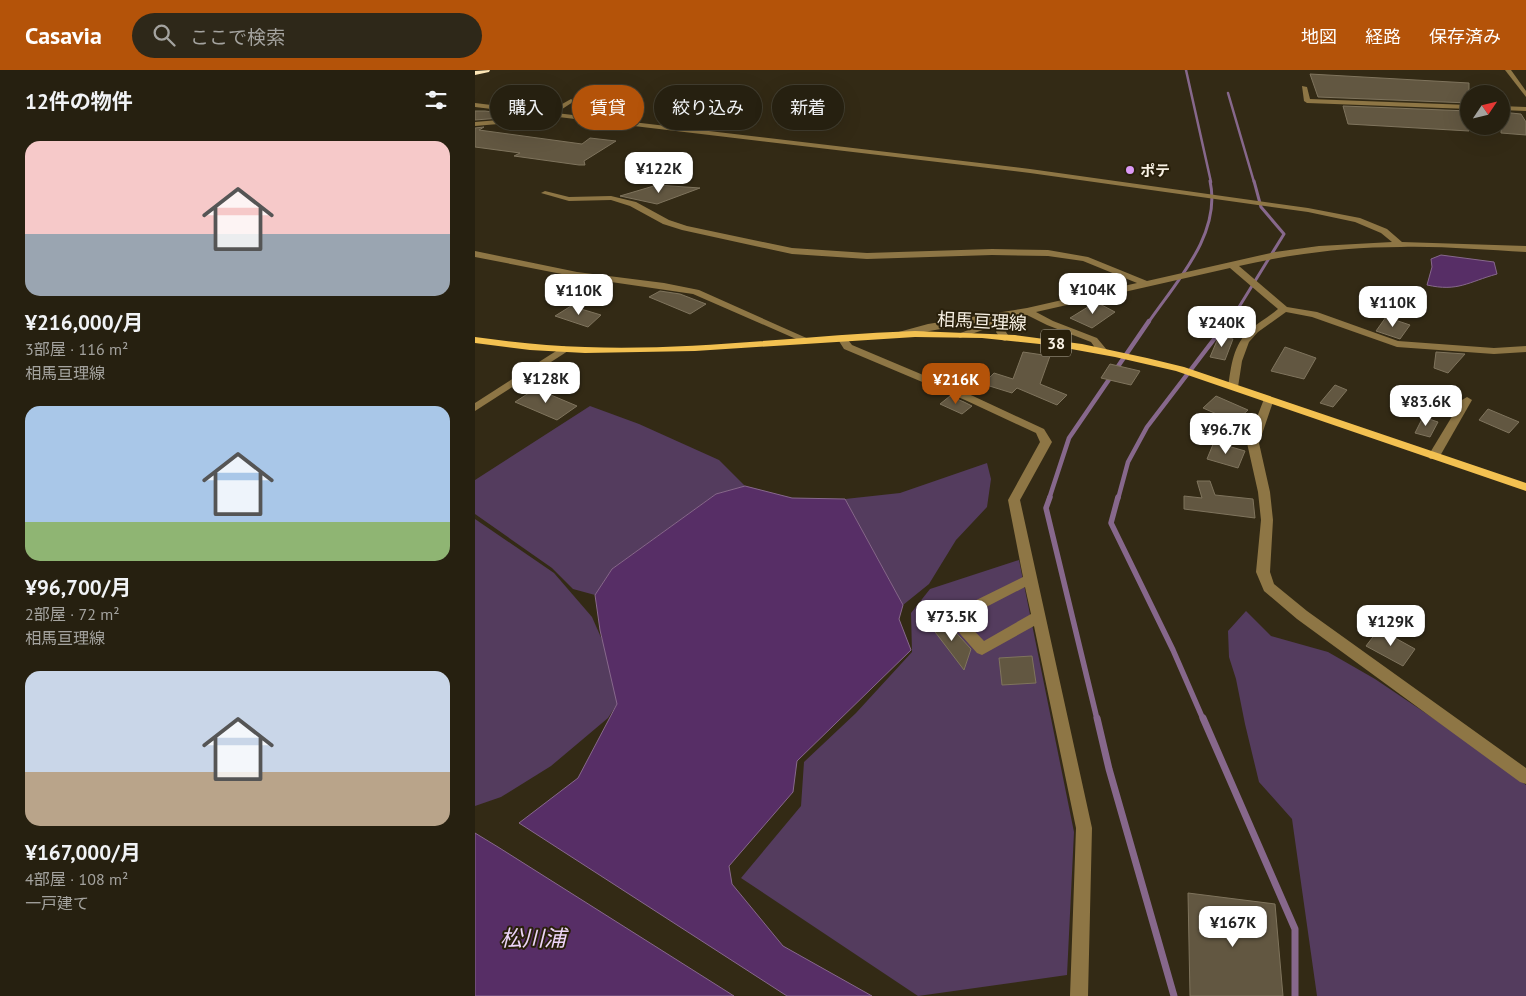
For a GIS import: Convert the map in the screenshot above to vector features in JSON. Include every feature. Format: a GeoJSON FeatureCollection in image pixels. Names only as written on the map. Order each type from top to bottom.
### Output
{"type":"FeatureCollection","features":[{"type":"Feature","properties":{"kind":"highway"},"geometry":{"type":"LineString","coordinates":[[475,73],[486,70]]}},
{"type":"Feature","properties":{"kind":"main road","name":"相馬亘理線"},"geometry":{"type":"LineString","coordinates":[[475,340],[564,349],[683,349],[895,335],[960,335],[1079,346],[1179,369],[1526,487]]}},
{"type":"Feature","properties":{"kind":"street"},"geometry":{"type":"LineString","coordinates":[[1508,70],[1526,95]]}},
{"type":"Feature","properties":{"kind":"street"},"geometry":{"type":"LineString","coordinates":[[1304,87],[1307,101],[1460,107]]}},
{"type":"Feature","properties":{"kind":"street"},"geometry":{"type":"LineString","coordinates":[[562,106],[571,101]]}},
{"type":"Feature","properties":{"kind":"street"},"geometry":{"type":"LineString","coordinates":[[475,105],[490,107]]}},
{"type":"Feature","properties":{"kind":"street"},"geometry":{"type":"LineString","coordinates":[[1510,108],[1526,109]]}},
{"type":"Feature","properties":{"kind":"street"},"geometry":{"type":"LineString","coordinates":[[562,116],[994,167],[1308,210],[1365,222],[1384,231],[1400,244]]}},
{"type":"Feature","properties":{"kind":"street"},"geometry":{"type":"LineString","coordinates":[[475,124],[490,123]]}},
{"type":"Feature","properties":{"kind":"street"},"geometry":{"type":"LineString","coordinates":[[545,193],[569,199],[611,198],[633,204],[666,222],[685,228],[792,251],[867,256],[982,252],[1048,253],[1085,259],[1146,284]]}},
{"type":"Feature","properties":{"kind":"street"},"geometry":{"type":"LineString","coordinates":[[895,335],[928,327],[1027,311],[1275,255],[1319,249],[1400,244],[1526,249]]}},
{"type":"Feature","properties":{"kind":"street"},"geometry":{"type":"LineString","coordinates":[[475,254],[551,271],[613,281],[682,288],[806,340]]}},
{"type":"Feature","properties":{"kind":"street"},"geometry":{"type":"LineString","coordinates":[[1231,264],[1284,309],[1314,314],[1397,344],[1494,351],[1526,349]]}},
{"type":"Feature","properties":{"kind":"street"},"geometry":{"type":"LineString","coordinates":[[1233,387],[1236,364],[1246,338],[1275,318],[1284,309]]}},
{"type":"Feature","properties":{"kind":"street"},"geometry":{"type":"LineString","coordinates":[[960,335],[1027,311],[1050,323],[1094,340],[1102,350]]}},
{"type":"Feature","properties":{"kind":"street"},"geometry":{"type":"LineString","coordinates":[[1005,338],[1001,332],[1003,325],[1010,317]]}},
{"type":"Feature","properties":{"kind":"street"},"geometry":{"type":"LineString","coordinates":[[842,338],[848,347],[969,398],[1040,432],[1046,442],[1015,500],[1038,617],[1085,828],[1079,996]]}},
{"type":"Feature","properties":{"kind":"street"},"geometry":{"type":"LineString","coordinates":[[475,408],[564,349]]}},
{"type":"Feature","properties":{"kind":"street"},"geometry":{"type":"LineString","coordinates":[[1269,399],[1253,443],[1264,492],[1267,520],[1263,572],[1269,587],[1302,615],[1526,777]]}},
{"type":"Feature","properties":{"kind":"street"},"geometry":{"type":"LineString","coordinates":[[1434,456],[1467,400]]}},
{"type":"Feature","properties":{"kind":"street"},"geometry":{"type":"LineString","coordinates":[[1030,579],[953,618],[982,649],[1038,617]]}},
{"type":"Feature","properties":{"kind":"shaded area"},"geometry":{"type":"Polygon","coordinates":[[[590,406],[639,424],[719,460],[745,486],[716,494],[612,569],[595,595],[573,589],[552,568],[475,514],[475,480],[590,406]]]}},
{"type":"Feature","properties":{"kind":"shaded area"},"geometry":{"type":"Polygon","coordinates":[[[987,463],[991,479],[987,507],[956,540],[929,584],[903,605],[845,499],[900,493],[987,463]]]}},
{"type":"Feature","properties":{"kind":"shaded area"},"geometry":{"type":"Polygon","coordinates":[[[475,519],[554,573],[592,617],[625,692],[608,718],[551,766],[501,797],[475,806],[475,519]]]}},
{"type":"Feature","properties":{"kind":"shaded area"},"geometry":{"type":"Polygon","coordinates":[[[1019,560],[1074,832],[1067,975],[918,996],[741,878],[801,806],[804,762],[856,713],[912,652],[911,613],[930,589],[1019,560]]]}},
{"type":"Feature","properties":{"kind":"shaded area"},"geometry":{"type":"Polygon","coordinates":[[[1246,611],[1271,636],[1328,652],[1375,679],[1476,747],[1526,785],[1526,996],[1317,996],[1292,819],[1259,782],[1236,679],[1229,657],[1228,631],[1246,611]]]}},
{"type":"Feature","properties":{"kind":"water"},"geometry":{"type":"Polygon","coordinates":[[[1441,255],[1494,262],[1497,274],[1455,287],[1427,285],[1432,267],[1431,259],[1441,255]]]}},
{"type":"Feature","properties":{"kind":"water"},"geometry":{"type":"Polygon","coordinates":[[[745,486],[792,498],[845,499],[903,605],[899,619],[911,650],[797,761],[793,792],[729,866],[732,884],[783,946],[872,996],[787,996],[519,823],[578,778],[617,704],[600,630],[595,595],[612,569],[716,494],[745,486]]]}},
{"type":"Feature","properties":{"kind":"water","name":"松川浦"},"geometry":{"type":"Polygon","coordinates":[[[475,833],[498,847],[734,996],[475,996],[475,833]]]}},
{"type":"Feature","properties":{"kind":"building"},"geometry":{"type":"Polygon","coordinates":[[[1310,74],[1469,83],[1469,85],[1460,85],[1460,103],[1318,97],[1310,74]]]}},
{"type":"Feature","properties":{"kind":"building"},"geometry":{"type":"Polygon","coordinates":[[[1343,106],[1460,111],[1460,130],[1348,124],[1343,106]]]}},
{"type":"Feature","properties":{"kind":"building"},"geometry":{"type":"Polygon","coordinates":[[[475,111],[490,112],[490,119],[475,120],[475,111]]]}},
{"type":"Feature","properties":{"kind":"building"},"geometry":{"type":"Polygon","coordinates":[[[1510,113],[1521,114],[1526,122],[1526,135],[1510,134],[1510,113]]]}},
{"type":"Feature","properties":{"kind":"building"},"geometry":{"type":"Polygon","coordinates":[[[484,127],[479,130],[582,144],[590,138],[616,141],[584,161],[585,165],[579,165],[514,156],[520,153],[475,147],[475,128],[484,127]]]}},
{"type":"Feature","properties":{"kind":"building"},"geometry":{"type":"Polygon","coordinates":[[[657,185],[700,188],[657,204],[620,196],[657,185]]]}},
{"type":"Feature","properties":{"kind":"building"},"geometry":{"type":"Polygon","coordinates":[[[660,291],[680,294],[706,304],[690,314],[649,297],[660,291]]]}},
{"type":"Feature","properties":{"kind":"building"},"geometry":{"type":"Polygon","coordinates":[[[1096,302],[1115,312],[1092,328],[1070,318],[1096,302]]]}},
{"type":"Feature","properties":{"kind":"building"},"geometry":{"type":"Polygon","coordinates":[[[571,306],[601,315],[588,327],[555,316],[571,306]]]}},
{"type":"Feature","properties":{"kind":"building"},"geometry":{"type":"Polygon","coordinates":[[[1386,317],[1410,325],[1400,339],[1376,331],[1386,317]]]}},
{"type":"Feature","properties":{"kind":"building"},"geometry":{"type":"Polygon","coordinates":[[[1219,336],[1233,339],[1225,360],[1210,357],[1219,336]]]}},
{"type":"Feature","properties":{"kind":"building"},"geometry":{"type":"Polygon","coordinates":[[[1285,347],[1316,358],[1304,379],[1271,371],[1285,347]]]}},
{"type":"Feature","properties":{"kind":"building"},"geometry":{"type":"Polygon","coordinates":[[[1023,352],[1050,356],[1040,384],[1067,395],[1057,405],[1017,388],[1012,393],[983,384],[994,373],[1013,379],[1023,352]]]}},
{"type":"Feature","properties":{"kind":"building"},"geometry":{"type":"Polygon","coordinates":[[[1436,352],[1465,354],[1448,373],[1434,368],[1436,352]]]}},
{"type":"Feature","properties":{"kind":"building"},"geometry":{"type":"Polygon","coordinates":[[[1110,364],[1140,371],[1131,385],[1101,378],[1110,364]]]}},
{"type":"Feature","properties":{"kind":"building"},"geometry":{"type":"Polygon","coordinates":[[[1335,385],[1347,390],[1333,407],[1320,403],[1335,385]]]}},
{"type":"Feature","properties":{"kind":"building"},"geometry":{"type":"Polygon","coordinates":[[[535,389],[577,406],[557,420],[515,402],[535,389]]]}},
{"type":"Feature","properties":{"kind":"building"},"geometry":{"type":"Polygon","coordinates":[[[950,396],[972,406],[962,414],[940,404],[950,396]]]}},
{"type":"Feature","properties":{"kind":"building"},"geometry":{"type":"Polygon","coordinates":[[[1216,396],[1248,410],[1235,422],[1203,408],[1216,396]]]}},
{"type":"Feature","properties":{"kind":"building"},"geometry":{"type":"Polygon","coordinates":[[[1488,409],[1519,422],[1509,433],[1479,420],[1488,409]]]}},
{"type":"Feature","properties":{"kind":"building"},"geometry":{"type":"Polygon","coordinates":[[[1423,417],[1438,422],[1430,437],[1415,433],[1423,417]]]}},
{"type":"Feature","properties":{"kind":"building"},"geometry":{"type":"Polygon","coordinates":[[[1214,442],[1245,451],[1238,468],[1207,459],[1214,442]]]}},
{"type":"Feature","properties":{"kind":"building"},"geometry":{"type":"Polygon","coordinates":[[[1197,481],[1210,481],[1215,495],[1253,499],[1255,518],[1184,509],[1184,496],[1202,498],[1197,481]]]}},
{"type":"Feature","properties":{"kind":"building"},"geometry":{"type":"Polygon","coordinates":[[[926,620],[949,625],[971,649],[964,670],[926,620]]]}},
{"type":"Feature","properties":{"kind":"building"},"geometry":{"type":"Polygon","coordinates":[[[1379,629],[1415,649],[1403,666],[1366,646],[1379,629]]]}},
{"type":"Feature","properties":{"kind":"building"},"geometry":{"type":"Polygon","coordinates":[[[1032,656],[1036,683],[1002,685],[999,658],[1032,656]]]}},
{"type":"Feature","properties":{"kind":"building"},"geometry":{"type":"Polygon","coordinates":[[[1188,893],[1275,904],[1283,996],[1190,996],[1188,893]]]}},
{"type":"Feature","properties":{"kind":"waterway"},"geometry":{"type":"LineString","coordinates":[[1186,70],[1211,182]]}},
{"type":"Feature","properties":{"kind":"waterway"},"geometry":{"type":"LineString","coordinates":[[1228,93],[1254,182]]}},
{"type":"Feature","properties":{"kind":"waterway"},"geometry":{"type":"LineString","coordinates":[[1148,323],[1183,274],[1203,238],[1209,220],[1212,201],[1210,181]]}},
{"type":"Feature","properties":{"kind":"waterway"},"geometry":{"type":"LineString","coordinates":[[1227,323],[1284,234],[1261,207],[1254,181]]}},
{"type":"Feature","properties":{"kind":"waterway"},"geometry":{"type":"LineString","coordinates":[[1049,499],[1069,438],[1149,321]]}},
{"type":"Feature","properties":{"kind":"waterway"},"geometry":{"type":"LineString","coordinates":[[1118,499],[1128,462],[1147,427],[1228,321]]}},
{"type":"Feature","properties":{"kind":"waterway"},"geometry":{"type":"LineString","coordinates":[[1050,497],[1046,508],[1097,719]]}},
{"type":"Feature","properties":{"kind":"waterway"},"geometry":{"type":"LineString","coordinates":[[1118,497],[1111,523],[1173,650],[1203,719]]}},
{"type":"Feature","properties":{"kind":"waterway"},"geometry":{"type":"LineString","coordinates":[[1097,718],[1109,769],[1174,996]]}},
{"type":"Feature","properties":{"kind":"waterway"},"geometry":{"type":"LineString","coordinates":[[1203,718],[1295,929],[1295,996]]}},
{"type":"Feature","properties":{"kind":"place","name":"ポテ"},"geometry":{"type":"Point","coordinates":[1130,170]}}]}
